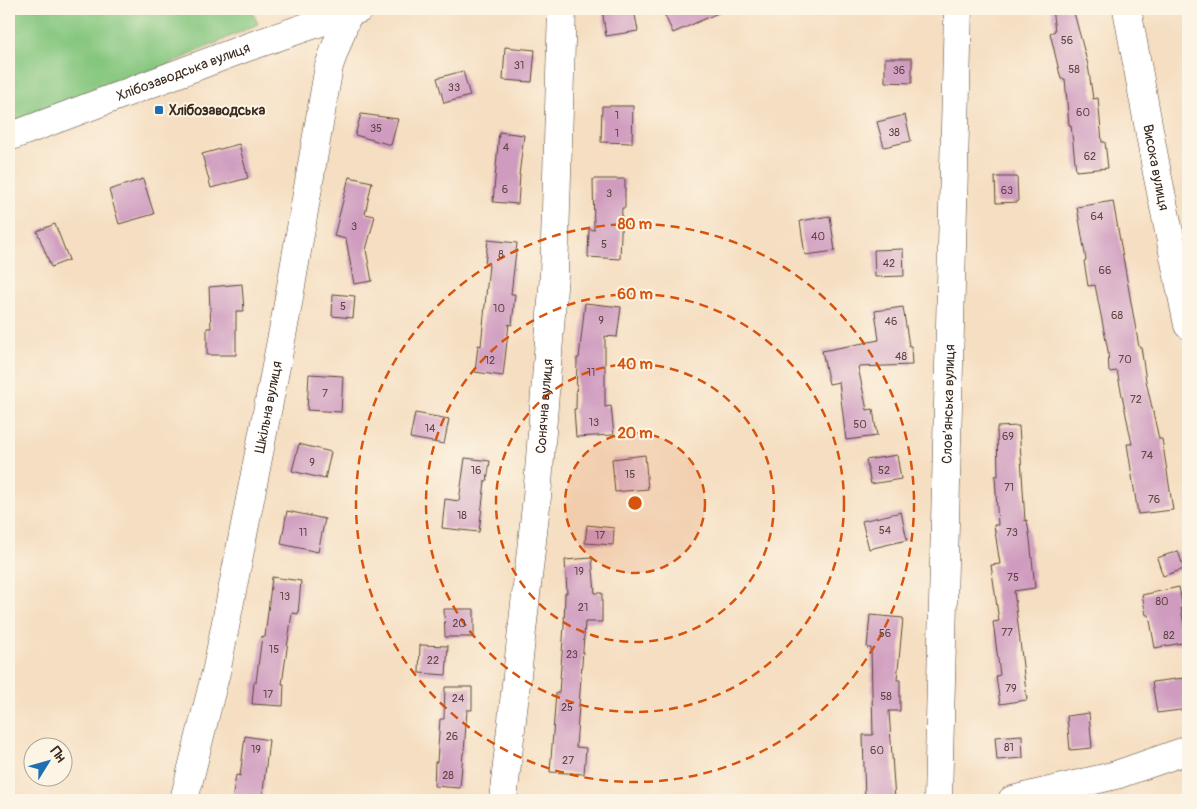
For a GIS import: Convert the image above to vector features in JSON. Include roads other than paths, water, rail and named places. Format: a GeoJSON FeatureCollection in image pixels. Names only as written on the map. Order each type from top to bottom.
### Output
{"type":"FeatureCollection","features":[{"type":"Feature","properties":{"kind":"street","name":"Сонячна вулиця"},"geometry":{"type":"LineString","coordinates":[[503,800],[537,497],[552,304],[562,9]]}},
{"type":"Feature","properties":{"kind":"street","name":"Слов’янська вулиця"},"geometry":{"type":"LineString","coordinates":[[938,800],[958,9]]}},
{"type":"Feature","properties":{"kind":"street","name":"Висока вулиця"},"geometry":{"type":"LineString","coordinates":[[1127,9],[1156,173],[1188,325]]}},
{"type":"Feature","properties":{"kind":"street","name":"Хлібозаводська вулиця"},"geometry":{"type":"LineString","coordinates":[[9,137],[248,47],[353,11]]}},
{"type":"Feature","properties":{"kind":"street","name":"Шкільна вулиця"},"geometry":{"type":"LineString","coordinates":[[184,800],[221,648],[286,315],[329,66],[353,11]]}},
{"type":"Feature","properties":{"kind":"street"},"geometry":{"type":"LineString","coordinates":[[1012,800],[1116,775],[1188,750]]}},
{"type":"Feature","properties":{"kind":"place","name":"Хлібозаводська"},"geometry":{"type":"Point","coordinates":[159,110]}}]}
